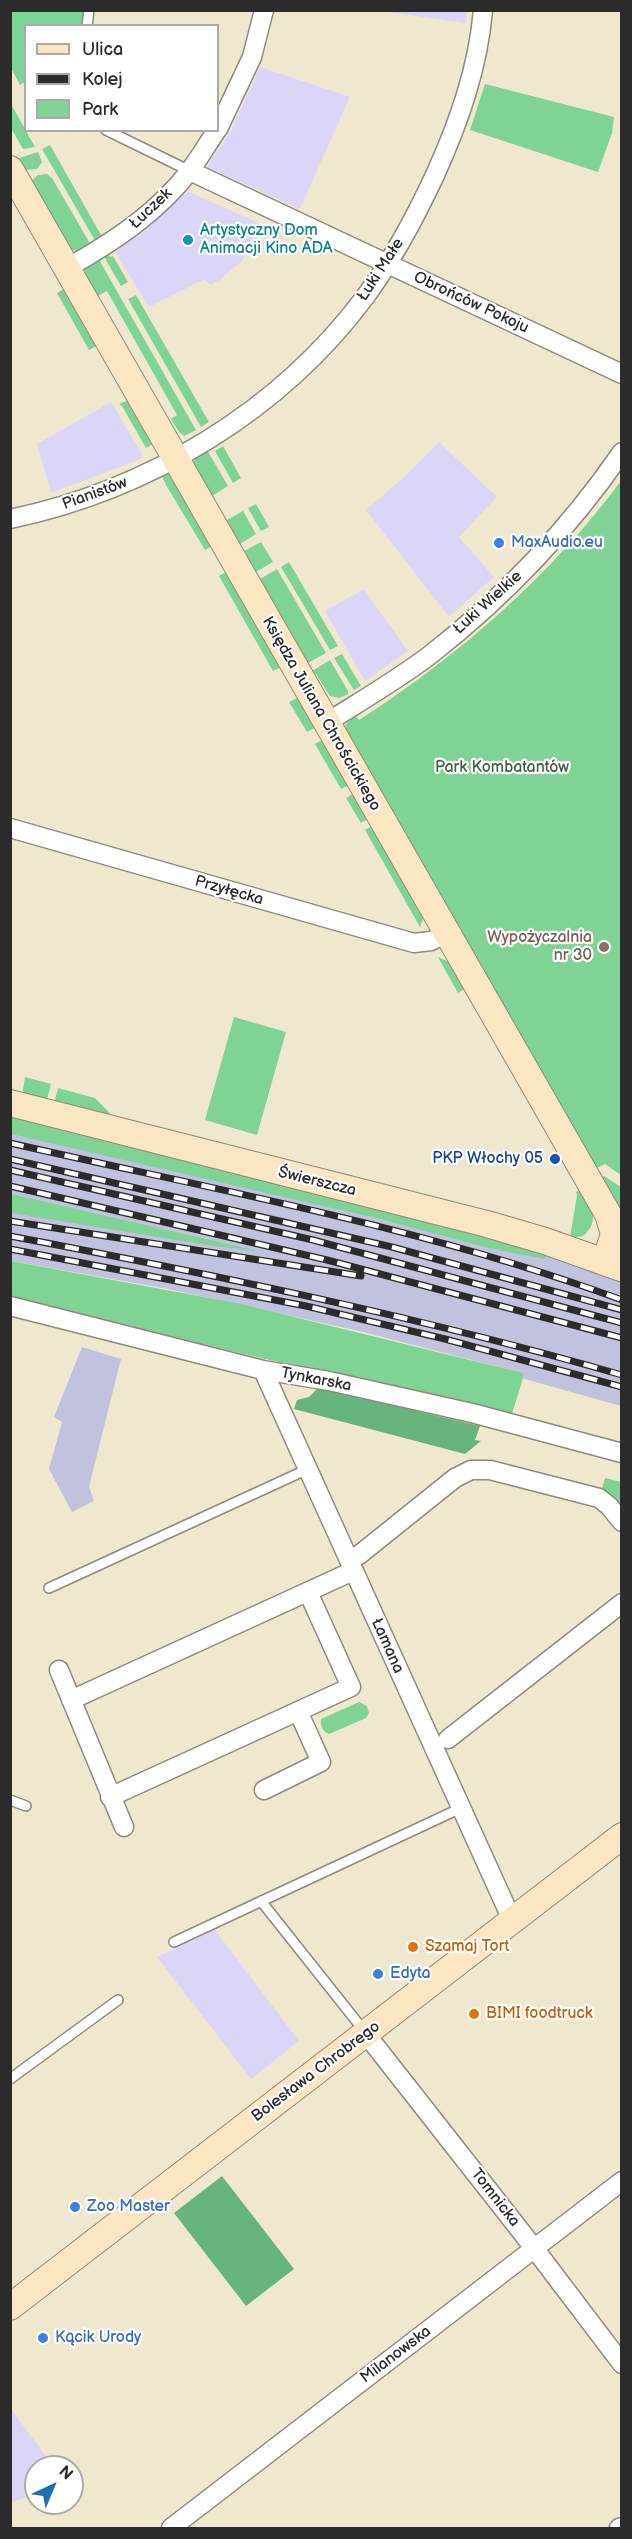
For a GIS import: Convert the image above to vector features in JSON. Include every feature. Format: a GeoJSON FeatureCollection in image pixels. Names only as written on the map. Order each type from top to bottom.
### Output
{"type":"FeatureCollection","features":[{"type":"Feature","properties":{"kind":"street","name":"Łuczek"},"geometry":{"type":"LineString","coordinates":[[219,126],[252,57],[264,10]]}},
{"type":"Feature","properties":{"kind":"street","name":"Łuki Małe"},"geometry":{"type":"LineString","coordinates":[[176,458],[235,422],[295,374],[347,319],[388,264],[418,210],[456,129],[480,45],[483,10]]}},
{"type":"Feature","properties":{"kind":"street","name":"Łuczek"},"geometry":{"type":"LineString","coordinates":[[67,268],[109,244],[138,222],[190,171],[216,132]]}},
{"type":"Feature","properties":{"kind":"street","name":"Obrońców Pokoju"},"geometry":{"type":"LineString","coordinates":[[190,171],[621,374]]}},
{"type":"Feature","properties":{"kind":"street","name":"Księdza Juliana Chrościckiego"},"geometry":{"type":"LineString","coordinates":[[11,173],[608,1214],[614,1234],[613,1265]]}},
{"type":"Feature","properties":{"kind":"street","name":"Łuki Wielkie"},"geometry":{"type":"LineString","coordinates":[[326,723],[430,655],[508,587],[569,522],[621,452]]}},
{"type":"Feature","properties":{"kind":"street","name":"Pianistów"},"geometry":{"type":"LineString","coordinates":[[10,519],[51,510],[119,487],[176,458]]}},
{"type":"Feature","properties":{"kind":"street","name":"Przyłęcka"},"geometry":{"type":"LineString","coordinates":[[10,828],[414,944],[431,941],[447,933]]}},
{"type":"Feature","properties":{"kind":"street","name":"Świerszcza"},"geometry":{"type":"LineString","coordinates":[[10,1103],[487,1224],[613,1265]]}},
{"type":"Feature","properties":{"kind":"street","name":"Tynkarska"},"geometry":{"type":"LineString","coordinates":[[10,1306],[263,1370],[472,1413],[621,1453]]}},
{"type":"Feature","properties":{"kind":"street","name":"Łamana"},"geometry":{"type":"LineString","coordinates":[[263,1370],[308,1469],[441,1744],[461,1808],[512,1920]]}},
{"type":"Feature","properties":{"kind":"street"},"geometry":{"type":"LineString","coordinates":[[71,1700],[308,1592],[354,1562],[454,1478],[471,1470],[490,1470],[598,1498],[609,1506],[621,1522]]}},
{"type":"Feature","properties":{"kind":"street"},"geometry":{"type":"LineString","coordinates":[[110,1797],[351,1687],[308,1592]]}},
{"type":"Feature","properties":{"kind":"street"},"geometry":{"type":"LineString","coordinates":[[441,1744],[621,1603]]}},
{"type":"Feature","properties":{"kind":"street"},"geometry":{"type":"LineString","coordinates":[[59,1670],[124,1827]]}},
{"type":"Feature","properties":{"kind":"street"},"geometry":{"type":"LineString","coordinates":[[264,1790],[321,1762],[298,1711]]}},
{"type":"Feature","properties":{"kind":"street","name":"Bolesława Chrobrego"},"geometry":{"type":"LineString","coordinates":[[10,2307],[621,1836]]}},
{"type":"Feature","properties":{"kind":"street","name":"Tomnicka"},"geometry":{"type":"LineString","coordinates":[[366,2034],[534,2248],[621,2364]]}},
{"type":"Feature","properties":{"kind":"street","name":"Milanowska"},"geometry":{"type":"LineString","coordinates":[[171,2529],[621,2181]]}},
{"type":"Feature","properties":{"kind":"lane"},"geometry":{"type":"LineString","coordinates":[[110,132],[190,171]]}},
{"type":"Feature","properties":{"kind":"lane"},"geometry":{"type":"LineString","coordinates":[[49,1588],[308,1469]]}},
{"type":"Feature","properties":{"kind":"lane"},"geometry":{"type":"LineString","coordinates":[[10,1800],[26,1806]]}},
{"type":"Feature","properties":{"kind":"lane"},"geometry":{"type":"LineString","coordinates":[[174,1942],[461,1808]]}},
{"type":"Feature","properties":{"kind":"lane"},"geometry":{"type":"LineString","coordinates":[[261,1901],[366,2034]]}},
{"type":"Feature","properties":{"kind":"lane"},"geometry":{"type":"LineString","coordinates":[[10,2079],[118,2000]]}},
{"type":"Feature","properties":{"kind":"shaded area"},"geometry":{"type":"Polygon","coordinates":[[[467,10],[465,23],[382,11],[467,10]]]}},
{"type":"Feature","properties":{"kind":"shaded area"},"geometry":{"type":"Polygon","coordinates":[[[260,67],[350,97],[300,209],[207,167],[231,131],[260,67]]]}},
{"type":"Feature","properties":{"kind":"shaded area"},"geometry":{"type":"Polygon","coordinates":[[[189,192],[259,223],[243,260],[221,279],[210,285],[205,279],[149,307],[115,252],[189,192]]]}},
{"type":"Feature","properties":{"kind":"shaded area"},"geometry":{"type":"Polygon","coordinates":[[[111,402],[142,454],[141,459],[51,493],[37,444],[111,402]]]}},
{"type":"Feature","properties":{"kind":"shaded area"},"geometry":{"type":"Polygon","coordinates":[[[439,442],[497,497],[459,537],[494,577],[449,617],[366,510],[403,478],[439,442]]]}},
{"type":"Feature","properties":{"kind":"shaded area"},"geometry":{"type":"Polygon","coordinates":[[[364,589],[408,651],[365,681],[325,611],[364,589]]]}},
{"type":"Feature","properties":{"kind":"shaded area"},"geometry":{"type":"Polygon","coordinates":[[[10,1129],[542,1259],[549,1256],[621,1283],[621,1406],[521,1378],[522,1373],[359,1331],[168,1289],[11,1261],[10,1129]]]}},
{"type":"Feature","properties":{"kind":"shaded area"},"geometry":{"type":"Polygon","coordinates":[[[82,1347],[121,1359],[89,1487],[94,1501],[72,1512],[49,1469],[62,1422],[54,1417],[82,1347]]]}},
{"type":"Feature","properties":{"kind":"shaded area"},"geometry":{"type":"Polygon","coordinates":[[[215,1930],[299,2041],[251,2079],[157,1957],[215,1930]]]}},
{"type":"Feature","properties":{"kind":"shaded area"},"geometry":{"type":"Polygon","coordinates":[[[11,2409],[45,2455],[24,2455],[24,2498],[11,2503],[11,2409]]]}},
{"type":"Feature","properties":{"kind":"green space"},"geometry":{"type":"Polygon","coordinates":[[[10,11],[84,11],[82,24],[24,24],[24,83],[20,85],[11,68],[10,11]]]}},
{"type":"Feature","properties":{"kind":"green space"},"geometry":{"type":"Polygon","coordinates":[[[485,84],[614,117],[612,133],[598,172],[470,130],[485,84]]]}},
{"type":"Feature","properties":{"kind":"green space"},"geometry":{"type":"Polygon","coordinates":[[[11,104],[24,127],[24,132],[27,132],[35,147],[23,149],[11,128],[11,104]]]}},
{"type":"Feature","properties":{"kind":"green space"},"geometry":{"type":"Polygon","coordinates":[[[50,145],[101,235],[98,237],[100,241],[97,244],[42,149],[50,145]]]}},
{"type":"Feature","properties":{"kind":"green space"},"geometry":{"type":"Polygon","coordinates":[[[38,152],[42,162],[37,169],[26,170],[16,159],[38,152]]]}},
{"type":"Feature","properties":{"kind":"green space"},"geometry":{"type":"Polygon","coordinates":[[[47,174],[52,178],[92,247],[80,251],[70,250],[31,181],[38,175],[47,174]]]}},
{"type":"Feature","properties":{"kind":"green space"},"geometry":{"type":"Polygon","coordinates":[[[107,252],[110,257],[113,256],[128,282],[121,286],[103,255],[107,252]]]}},
{"type":"Feature","properties":{"kind":"green space"},"geometry":{"type":"Polygon","coordinates":[[[98,258],[196,430],[184,436],[179,432],[171,419],[177,415],[107,291],[95,297],[84,274],[86,268],[98,258]]]}},
{"type":"Feature","properties":{"kind":"green space"},"geometry":{"type":"Polygon","coordinates":[[[64,289],[98,345],[89,350],[57,293],[64,289]]]}},
{"type":"Feature","properties":{"kind":"green space"},"geometry":{"type":"Polygon","coordinates":[[[136,295],[209,422],[201,427],[128,299],[136,295]]]}},
{"type":"Feature","properties":{"kind":"green space"},"geometry":{"type":"Polygon","coordinates":[[[131,399],[154,441],[146,448],[119,404],[131,399]]]}},
{"type":"Feature","properties":{"kind":"green space"},"geometry":{"type":"Polygon","coordinates":[[[223,446],[241,478],[233,483],[215,451],[223,446]]]}},
{"type":"Feature","properties":{"kind":"green space"},"geometry":{"type":"Polygon","coordinates":[[[207,450],[228,486],[212,496],[207,494],[193,464],[196,457],[207,450]]]}},
{"type":"Feature","properties":{"kind":"green space"},"geometry":{"type":"Polygon","coordinates":[[[167,473],[173,476],[212,546],[205,550],[166,485],[161,474],[167,473]]]}},
{"type":"Feature","properties":{"kind":"green space","name":"Park Kombatantów"},"geometry":{"type":"Polygon","coordinates":[[[621,481],[621,1175],[605,1164],[593,1170],[345,729],[346,724],[355,715],[359,720],[396,695],[432,669],[501,612],[564,550],[621,481]]]}},
{"type":"Feature","properties":{"kind":"green space"},"geometry":{"type":"Polygon","coordinates":[[[256,504],[269,527],[261,531],[248,508],[256,504]]]}},
{"type":"Feature","properties":{"kind":"green space"},"geometry":{"type":"Polygon","coordinates":[[[243,511],[256,534],[240,544],[235,543],[225,525],[227,520],[243,511]]]}},
{"type":"Feature","properties":{"kind":"green space"},"geometry":{"type":"Polygon","coordinates":[[[261,542],[273,562],[256,572],[251,571],[243,555],[244,551],[261,542]]]}},
{"type":"Feature","properties":{"kind":"green space"},"geometry":{"type":"Polygon","coordinates":[[[289,562],[338,646],[330,650],[281,567],[289,562]]]}},
{"type":"Feature","properties":{"kind":"green space"},"geometry":{"type":"Polygon","coordinates":[[[277,569],[326,653],[308,663],[303,662],[259,584],[260,579],[277,569]]]}},
{"type":"Feature","properties":{"kind":"green space"},"geometry":{"type":"Polygon","coordinates":[[[228,571],[281,667],[273,671],[219,576],[228,571]]]}},
{"type":"Feature","properties":{"kind":"green space"},"geometry":{"type":"Polygon","coordinates":[[[342,654],[361,686],[354,690],[334,658],[342,654]]]}},
{"type":"Feature","properties":{"kind":"green space"},"geometry":{"type":"Polygon","coordinates":[[[330,660],[348,691],[348,694],[339,698],[330,696],[316,674],[311,675],[312,671],[330,660]]]}},
{"type":"Feature","properties":{"kind":"green space"},"geometry":{"type":"Polygon","coordinates":[[[301,696],[318,726],[307,732],[289,702],[301,696]]]}},
{"type":"Feature","properties":{"kind":"green space"},"geometry":{"type":"Polygon","coordinates":[[[322,740],[326,741],[351,784],[341,789],[315,744],[322,740]]]}},
{"type":"Feature","properties":{"kind":"green space"},"geometry":{"type":"Polygon","coordinates":[[[356,792],[368,819],[361,823],[346,798],[356,792]]]}},
{"type":"Feature","properties":{"kind":"green space"},"geometry":{"type":"Polygon","coordinates":[[[372,826],[424,917],[420,927],[365,830],[372,826]]]}},
{"type":"Feature","properties":{"kind":"green space"},"geometry":{"type":"Polygon","coordinates":[[[438,957],[449,962],[465,989],[458,993],[438,957]]]}},
{"type":"Feature","properties":{"kind":"green space"},"geometry":{"type":"Polygon","coordinates":[[[234,1017],[286,1032],[257,1135],[205,1120],[234,1017]]]}},
{"type":"Feature","properties":{"kind":"green space"},"geometry":{"type":"Polygon","coordinates":[[[25,1077],[51,1084],[46,1103],[22,1096],[25,1077]]]}},
{"type":"Feature","properties":{"kind":"green space"},"geometry":{"type":"Polygon","coordinates":[[[58,1088],[95,1098],[110,1113],[104,1117],[54,1104],[58,1088]]]}},
{"type":"Feature","properties":{"kind":"green space"},"geometry":{"type":"Polygon","coordinates":[[[11,1113],[492,1235],[621,1279],[621,1283],[549,1256],[543,1259],[489,1248],[379,1219],[11,1134],[11,1113]]]}},
{"type":"Feature","properties":{"kind":"green space"},"geometry":{"type":"Polygon","coordinates":[[[604,1176],[621,1187],[621,1218],[599,1179],[604,1176]]]}},
{"type":"Feature","properties":{"kind":"green space"},"geometry":{"type":"Polygon","coordinates":[[[582,1189],[593,1213],[592,1225],[583,1236],[570,1238],[576,1192],[582,1189]]]}},
{"type":"Feature","properties":{"kind":"green space"},"geometry":{"type":"Polygon","coordinates":[[[11,1194],[258,1251],[213,1246],[11,1213],[11,1194]]]}},
{"type":"Feature","properties":{"kind":"green space"},"geometry":{"type":"Polygon","coordinates":[[[11,1261],[241,1304],[523,1373],[523,1378],[511,1417],[11,1299],[11,1261]]]}},
{"type":"Feature","properties":{"kind":"green space"},"geometry":{"type":"Polygon","coordinates":[[[318,1388],[480,1426],[475,1440],[481,1441],[465,1454],[294,1409],[297,1400],[309,1397],[318,1388]]]}},
{"type":"Feature","properties":{"kind":"green space"},"geometry":{"type":"Polygon","coordinates":[[[605,1478],[621,1482],[621,1514],[600,1495],[605,1478]]]}},
{"type":"Feature","properties":{"kind":"green space"},"geometry":{"type":"Polygon","coordinates":[[[359,1702],[367,1706],[369,1713],[366,1718],[329,1734],[324,1730],[321,1719],[359,1702]]]}},
{"type":"Feature","properties":{"kind":"green space"},"geometry":{"type":"Polygon","coordinates":[[[222,2176],[294,2269],[246,2306],[174,2213],[222,2176]]]}},
{"type":"Feature","properties":{"kind":"railway"},"geometry":{"type":"LineString","coordinates":[[10,1143],[242,1194],[395,1231],[472,1251],[622,1300]]}},
{"type":"Feature","properties":{"kind":"railway"},"geometry":{"type":"LineString","coordinates":[[10,1159],[392,1247],[622,1310]]}},
{"type":"Feature","properties":{"kind":"railway"},"geometry":{"type":"LineString","coordinates":[[10,1170],[313,1240],[622,1323]]}},
{"type":"Feature","properties":{"kind":"railway"},"geometry":{"type":"LineString","coordinates":[[10,1186],[327,1260],[622,1338]]}},
{"type":"Feature","properties":{"kind":"railway"},"geometry":{"type":"LineString","coordinates":[[10,1221],[361,1276]]}},
{"type":"Feature","properties":{"kind":"railway"},"geometry":{"type":"LineString","coordinates":[[10,1236],[318,1298],[470,1334],[622,1375]]}},
{"type":"Feature","properties":{"kind":"railway"},"geometry":{"type":"LineString","coordinates":[[10,1249],[306,1306],[445,1339],[622,1387]]}},
{"type":"Feature","properties":{"kind":"place","name":"Artystyczny Dom Animacji Kino ADA"},"geometry":{"type":"Point","coordinates":[188,240]}},
{"type":"Feature","properties":{"kind":"place","name":"MaxAudio.eu"},"geometry":{"type":"Point","coordinates":[499,543]}},
{"type":"Feature","properties":{"kind":"place","name":"Wypożyczalnia nr 30"},"geometry":{"type":"Point","coordinates":[604,947]}},
{"type":"Feature","properties":{"kind":"place","name":"PKP Włochy 05"},"geometry":{"type":"Point","coordinates":[555,1159]}},
{"type":"Feature","properties":{"kind":"place","name":"Szamaj Tort"},"geometry":{"type":"Point","coordinates":[413,1947]}},
{"type":"Feature","properties":{"kind":"place","name":"Edyta"},"geometry":{"type":"Point","coordinates":[378,1974]}},
{"type":"Feature","properties":{"kind":"place","name":"BIMI foodtruck"},"geometry":{"type":"Point","coordinates":[474,2014]}},
{"type":"Feature","properties":{"kind":"place","name":"Zoo Master"},"geometry":{"type":"Point","coordinates":[75,2207]}},
{"type":"Feature","properties":{"kind":"place","name":"Kącik Urody"},"geometry":{"type":"Point","coordinates":[43,2338]}}]}
